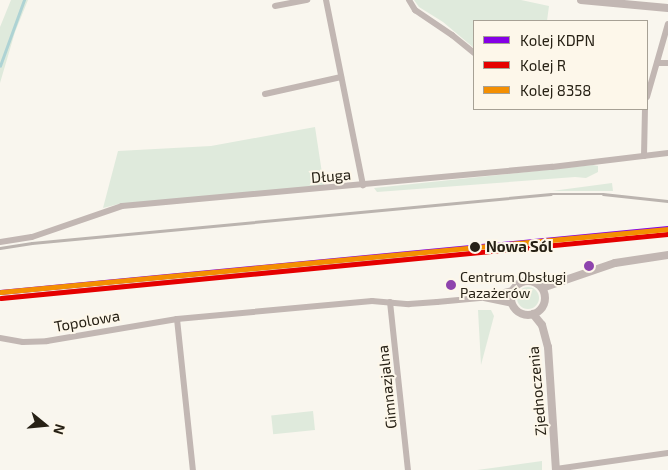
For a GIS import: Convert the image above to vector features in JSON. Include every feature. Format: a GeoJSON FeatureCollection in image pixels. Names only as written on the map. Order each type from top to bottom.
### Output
{"type":"FeatureCollection","features":[{"type":"Feature","properties":{"kind":"street"},"geometry":{"type":"LineString","coordinates":[[275,6],[307,0]]}},
{"type":"Feature","properties":{"kind":"street"},"geometry":{"type":"LineString","coordinates":[[326,0],[363,185]]}},
{"type":"Feature","properties":{"kind":"street"},"geometry":{"type":"LineString","coordinates":[[409,0],[415,10],[452,35],[473,52]]}},
{"type":"Feature","properties":{"kind":"street"},"geometry":{"type":"LineString","coordinates":[[581,0],[668,8]]}},
{"type":"Feature","properties":{"kind":"street"},"geometry":{"type":"LineString","coordinates":[[648,93],[668,24]]}},
{"type":"Feature","properties":{"kind":"street"},"geometry":{"type":"LineString","coordinates":[[656,62],[668,63]]}},
{"type":"Feature","properties":{"kind":"street"},"geometry":{"type":"LineString","coordinates":[[265,94],[341,77]]}},
{"type":"Feature","properties":{"kind":"street"},"geometry":{"type":"LineString","coordinates":[[644,156],[645,110]]}},
{"type":"Feature","properties":{"kind":"street","name":"Długa"},"geometry":{"type":"LineString","coordinates":[[0,242],[32,237],[122,206],[363,185],[668,153]]}},
{"type":"Feature","properties":{"kind":"street"},"geometry":{"type":"LineString","coordinates":[[483,298],[513,290],[520,283],[529,281],[542,288],[615,263],[668,255]]}},
{"type":"Feature","properties":{"kind":"street"},"geometry":{"type":"LineString","coordinates":[[513,290],[512,304],[518,312],[532,314],[541,310],[545,301],[542,288]]}},
{"type":"Feature","properties":{"kind":"street"},"geometry":{"type":"LineString","coordinates":[[483,298],[512,304]]}},
{"type":"Feature","properties":{"kind":"street","name":"Topolowa"},"geometry":{"type":"LineString","coordinates":[[0,338],[23,342],[47,341],[177,319],[348,303],[390,302],[409,304],[483,298]]}},
{"type":"Feature","properties":{"kind":"street","name":"Gimnazjalna"},"geometry":{"type":"LineString","coordinates":[[390,302],[408,470]]}},
{"type":"Feature","properties":{"kind":"street","name":"Zjednoczenia"},"geometry":{"type":"LineString","coordinates":[[532,314],[542,325],[548,347],[556,470]]}},
{"type":"Feature","properties":{"kind":"street"},"geometry":{"type":"LineString","coordinates":[[177,319],[193,470]]}},
{"type":"Feature","properties":{"kind":"street"},"geometry":{"type":"LineString","coordinates":[[556,470],[668,453]]}},
{"type":"Feature","properties":{"kind":"green space"},"geometry":{"type":"Polygon","coordinates":[[[11,0],[28,0],[15,32],[0,83],[0,27],[11,0]]]}},
{"type":"Feature","properties":{"kind":"green space"},"geometry":{"type":"Polygon","coordinates":[[[414,0],[521,0],[549,6],[547,20],[473,20],[473,47],[443,22],[419,7],[414,0]]]}},
{"type":"Feature","properties":{"kind":"green space"},"geometry":{"type":"Polygon","coordinates":[[[315,127],[324,186],[119,204],[103,208],[118,151],[211,146],[315,127]]]}},
{"type":"Feature","properties":{"kind":"green space"},"geometry":{"type":"Polygon","coordinates":[[[598,166],[598,172],[586,178],[575,177],[377,192],[374,188],[598,166]]]}},
{"type":"Feature","properties":{"kind":"green space"},"geometry":{"type":"Polygon","coordinates":[[[612,183],[613,191],[552,191],[612,183]]]}},
{"type":"Feature","properties":{"kind":"green space"},"geometry":{"type":"Polygon","coordinates":[[[528,287],[536,290],[539,298],[536,306],[528,309],[520,306],[517,298],[520,290],[528,287]]]}},
{"type":"Feature","properties":{"kind":"green space"},"geometry":{"type":"Polygon","coordinates":[[[478,310],[491,310],[494,316],[481,365],[478,310]]]}},
{"type":"Feature","properties":{"kind":"green space"},"geometry":{"type":"Polygon","coordinates":[[[313,411],[315,430],[273,434],[271,415],[313,411]]]}},
{"type":"Feature","properties":{"kind":"green space"},"geometry":{"type":"Polygon","coordinates":[[[542,461],[542,470],[477,470],[492,468],[542,461]]]}},
{"type":"Feature","properties":{"kind":"waterway"},"geometry":{"type":"LineString","coordinates":[[0,66],[24,0]]}},
{"type":"Feature","properties":{"kind":"railway"},"geometry":{"type":"LineString","coordinates":[[0,248],[32,243],[551,194],[603,194],[668,201]]}},
{"type":"Feature","properties":{"kind":"railway"},"geometry":{"type":"LineString","coordinates":[[0,297],[417,257]]}},
{"type":"Feature","properties":{"kind":"rail line","name":"KDPN"},"geometry":{"type":"LineString","coordinates":[[0,292],[668,228]]}},
{"type":"Feature","properties":{"kind":"rail line","name":"8358"},"geometry":{"type":"LineString","coordinates":[[1,292],[668,229]]}},
{"type":"Feature","properties":{"kind":"rail line","name":"R"},"geometry":{"type":"LineString","coordinates":[[1,298],[668,234]]}},
{"type":"Feature","properties":{"kind":"place","name":"Nowa Sól"},"geometry":{"type":"Point","coordinates":[475,247]}},
{"type":"Feature","properties":{"kind":"place","name":"Centrum Obsługi Pazażerów"},"geometry":{"type":"Point","coordinates":[451,285]}}]}
